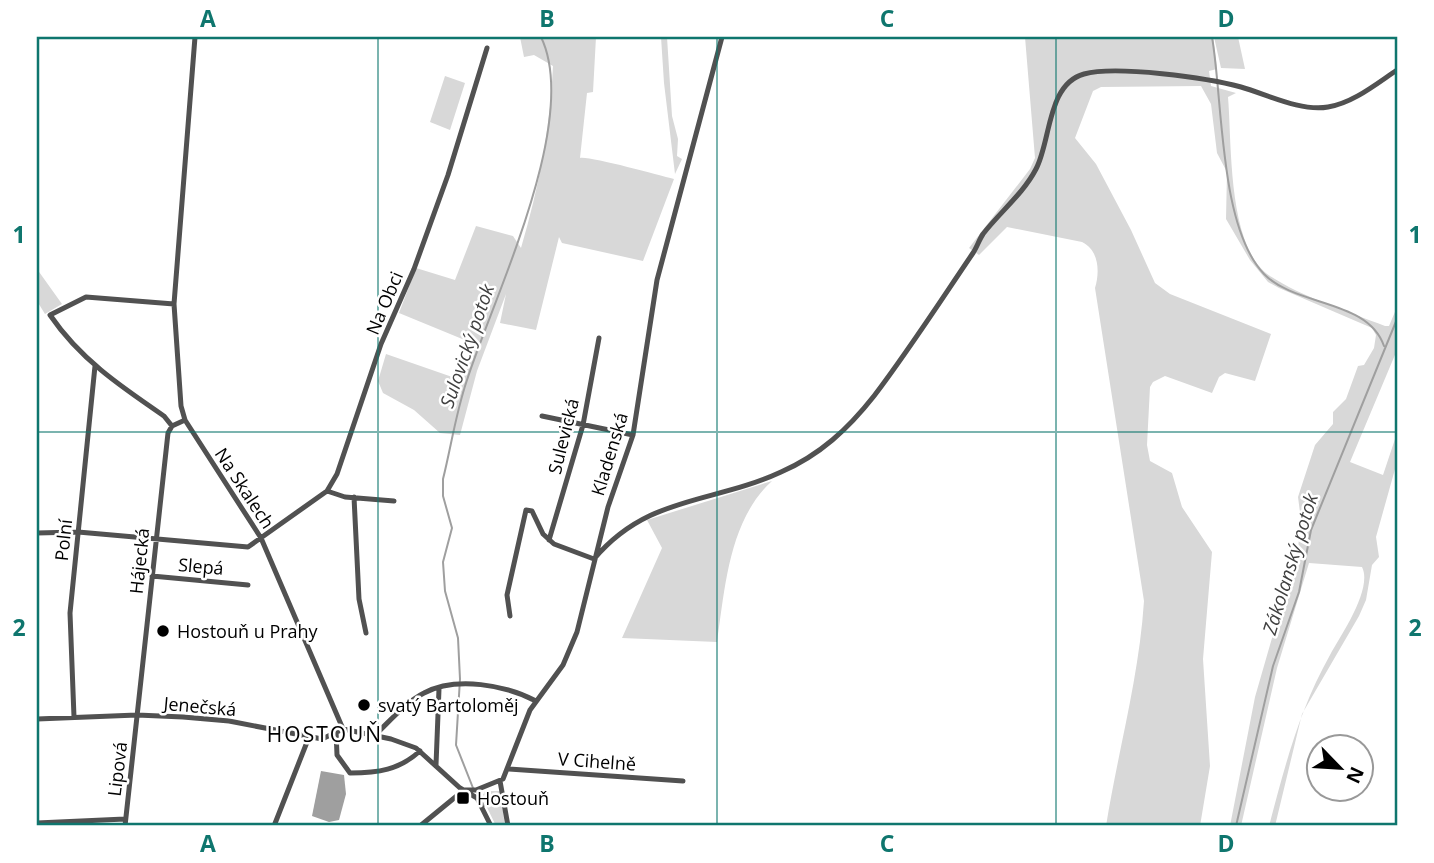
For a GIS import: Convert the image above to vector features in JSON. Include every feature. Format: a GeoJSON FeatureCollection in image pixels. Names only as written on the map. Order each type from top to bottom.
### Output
{"type":"FeatureCollection","features":[{"type":"Feature","properties":{"kind":"street","name":"Na Skalech"},"geometry":{"type":"LineString","coordinates":[[195,37],[174,304],[176,365],[185,420],[261,538],[340,730],[337,755],[350,773],[383,772],[407,764],[420,751]]}},
{"type":"Feature","properties":{"kind":"street","name":"Kladenská"},"geometry":{"type":"LineString","coordinates":[[500,781],[509,769],[521,728],[536,701],[563,665],[577,632],[608,507],[633,435],[657,280],[722,37]]}},
{"type":"Feature","properties":{"kind":"street","name":"Na Obci"},"geometry":{"type":"LineString","coordinates":[[261,538],[327,491],[337,474],[381,344],[414,269],[448,175],[486,48]]}},
{"type":"Feature","properties":{"kind":"street","name":"Kladenská"},"geometry":{"type":"LineString","coordinates":[[594,559],[612,537],[640,518],[779,474],[808,459],[835,439],[874,396],[982,236],[1029,180],[1045,145],[1058,100],[1067,83],[1083,74],[1106,72],[1205,78],[1316,108],[1328,107],[1354,97],[1397,70]]}},
{"type":"Feature","properties":{"kind":"street"},"geometry":{"type":"LineString","coordinates":[[174,304],[86,297],[50,315],[69,343],[95,366],[164,416],[172,426],[185,420]]}},
{"type":"Feature","properties":{"kind":"street","name":"Sulevická"},"geometry":{"type":"LineString","coordinates":[[549,540],[583,425],[599,338]]}},
{"type":"Feature","properties":{"kind":"street","name":"Polní"},"geometry":{"type":"LineString","coordinates":[[74,717],[70,613],[95,366]]}},
{"type":"Feature","properties":{"kind":"street"},"geometry":{"type":"LineString","coordinates":[[541,416],[633,435]]}},
{"type":"Feature","properties":{"kind":"street","name":"Hájecká"},"geometry":{"type":"LineString","coordinates":[[137,715],[156,538],[172,426]]}},
{"type":"Feature","properties":{"kind":"street"},"geometry":{"type":"LineString","coordinates":[[327,491],[394,501]]}},
{"type":"Feature","properties":{"kind":"street"},"geometry":{"type":"LineString","coordinates":[[354,497],[359,599],[366,633]]}},
{"type":"Feature","properties":{"kind":"street"},"geometry":{"type":"LineString","coordinates":[[510,616],[507,595],[526,510],[535,514],[549,540],[568,551],[594,559]]}},
{"type":"Feature","properties":{"kind":"street"},"geometry":{"type":"LineString","coordinates":[[37,533],[78,532],[248,547],[261,538]]}},
{"type":"Feature","properties":{"kind":"street","name":"Slepá"},"geometry":{"type":"LineString","coordinates":[[152,576],[248,585]]}},
{"type":"Feature","properties":{"kind":"street"},"geometry":{"type":"LineString","coordinates":[[374,736],[424,692],[470,684],[512,689],[536,701]]}},
{"type":"Feature","properties":{"kind":"street"},"geometry":{"type":"LineString","coordinates":[[436,765],[439,689]]}},
{"type":"Feature","properties":{"kind":"street","name":"Jenečská"},"geometry":{"type":"LineString","coordinates":[[37,719],[137,715],[229,721],[327,739],[340,730],[374,736],[409,745],[420,751],[477,798],[491,826]]}},
{"type":"Feature","properties":{"kind":"street","name":"Lipová"},"geometry":{"type":"LineString","coordinates":[[125,823],[137,715]]}},
{"type":"Feature","properties":{"kind":"street"},"geometry":{"type":"LineString","coordinates":[[274,826],[309,737]]}},
{"type":"Feature","properties":{"kind":"street","name":"V Cihelně"},"geometry":{"type":"LineString","coordinates":[[509,769],[683,781]]}},
{"type":"Feature","properties":{"kind":"street"},"geometry":{"type":"LineString","coordinates":[[421,826],[464,790],[476,790],[500,781],[508,826]]}},
{"type":"Feature","properties":{"kind":"street"},"geometry":{"type":"LineString","coordinates":[[37,823],[125,823]]}},
{"type":"Feature","properties":{"kind":"shaded area"},"geometry":{"type":"Polygon","coordinates":[[[520,37],[596,37],[593,92],[587,93],[580,158],[674,179],[643,261],[562,243],[559,237],[536,330],[500,323],[506,294],[477,371],[460,435],[440,433],[414,410],[383,393],[378,381],[386,354],[458,379],[472,343],[399,313],[416,268],[455,280],[476,226],[513,236],[521,248],[543,158],[553,66],[534,55],[524,57],[520,37]]]}},
{"type":"Feature","properties":{"kind":"shaded area"},"geometry":{"type":"Polygon","coordinates":[[[661,37],[667,37],[672,116],[678,139],[677,156],[682,159],[675,174],[664,83],[661,37]]]}},
{"type":"Feature","properties":{"kind":"shaded area"},"geometry":{"type":"Polygon","coordinates":[[[1025,37],[1213,37],[1217,69],[1209,71],[1211,86],[1236,93],[1228,97],[1234,193],[1246,243],[1256,262],[1270,276],[1296,291],[1385,326],[1389,326],[1397,307],[1397,350],[1350,462],[1383,475],[1397,433],[1397,462],[1376,537],[1379,557],[1372,565],[1366,600],[1359,616],[1304,710],[1360,599],[1364,576],[1362,567],[1309,563],[1277,668],[1241,826],[1230,826],[1255,697],[1298,548],[1301,520],[1298,497],[1315,445],[1333,424],[1333,412],[1346,399],[1358,366],[1364,365],[1374,348],[1376,335],[1372,328],[1268,282],[1250,260],[1226,219],[1227,172],[1217,153],[1211,104],[1201,86],[1101,87],[1093,91],[1075,138],[1096,164],[1155,283],[1170,294],[1271,334],[1255,381],[1225,373],[1219,377],[1212,393],[1165,376],[1153,382],[1150,387],[1147,445],[1150,461],[1172,473],[1182,507],[1212,552],[1203,659],[1210,766],[1200,826],[1106,826],[1133,686],[1144,601],[1095,288],[1097,262],[1092,250],[1082,242],[1007,227],[979,255],[969,248],[1030,169],[1035,158],[1025,37]]]}},
{"type":"Feature","properties":{"kind":"shaded area"},"geometry":{"type":"Polygon","coordinates":[[[1214,37],[1238,37],[1245,69],[1221,68],[1214,37]]]}},
{"type":"Feature","properties":{"kind":"shaded area"},"geometry":{"type":"Polygon","coordinates":[[[445,76],[465,83],[450,130],[430,122],[445,76]]]}},
{"type":"Feature","properties":{"kind":"shaded area"},"geometry":{"type":"Polygon","coordinates":[[[37,269],[62,304],[45,314],[37,301],[37,269]]]}},
{"type":"Feature","properties":{"kind":"shaded area"},"geometry":{"type":"Polygon","coordinates":[[[772,481],[746,515],[738,535],[731,556],[717,642],[622,638],[662,548],[647,520],[772,481]]]}},
{"type":"Feature","properties":{"kind":"shaded area"},"geometry":{"type":"Polygon","coordinates":[[[1301,719],[1275,826],[1269,826],[1287,760],[1301,719]]]}},
{"type":"Feature","properties":{"kind":"shaded area"},"geometry":{"type":"Polygon","coordinates":[[[321,771],[344,775],[346,794],[339,820],[329,822],[312,816],[321,771]]]}},
{"type":"Feature","properties":{"kind":"shaded area"},"geometry":{"type":"Polygon","coordinates":[[[485,791],[500,791],[505,826],[496,826],[482,797],[485,791]]]}},
{"type":"Feature","properties":{"kind":"waterway","name":"Sulovický potok"},"geometry":{"type":"LineString","coordinates":[[473,788],[456,745],[460,679],[458,638],[445,591],[443,562],[452,528],[443,496],[443,479],[463,392],[513,256],[542,160],[550,114],[550,72],[541,37]]}},
{"type":"Feature","properties":{"kind":"waterway"},"geometry":{"type":"LineString","coordinates":[[1212,37],[1225,162],[1238,226],[1249,253],[1264,274],[1278,285],[1347,311],[1363,320],[1376,331],[1384,346]]}},
{"type":"Feature","properties":{"kind":"waterway","name":"Zákolanský potok"},"geometry":{"type":"LineString","coordinates":[[1236,826],[1273,666],[1299,592],[1311,530],[1397,319]]}},
{"type":"Feature","properties":{"kind":"waterway","name":"Sulovický potok"},"geometry":{"type":"LineString","coordinates":[[477,792],[484,806]]}},
{"type":"Feature","properties":{"kind":"place","name":"Hostouň u Prahy"},"geometry":{"type":"Point","coordinates":[163,631]}},
{"type":"Feature","properties":{"kind":"place","name":"svatý Bartoloměj"},"geometry":{"type":"Point","coordinates":[364,705]}},
{"type":"Feature","properties":{"kind":"place","name":"Hostouň"},"geometry":{"type":"Point","coordinates":[463,798]}},
{"type":"Feature","properties":{"kind":"district","name":"HOSTOUŇ"},"geometry":{"type":"Point","coordinates":[325,734]}}]}
